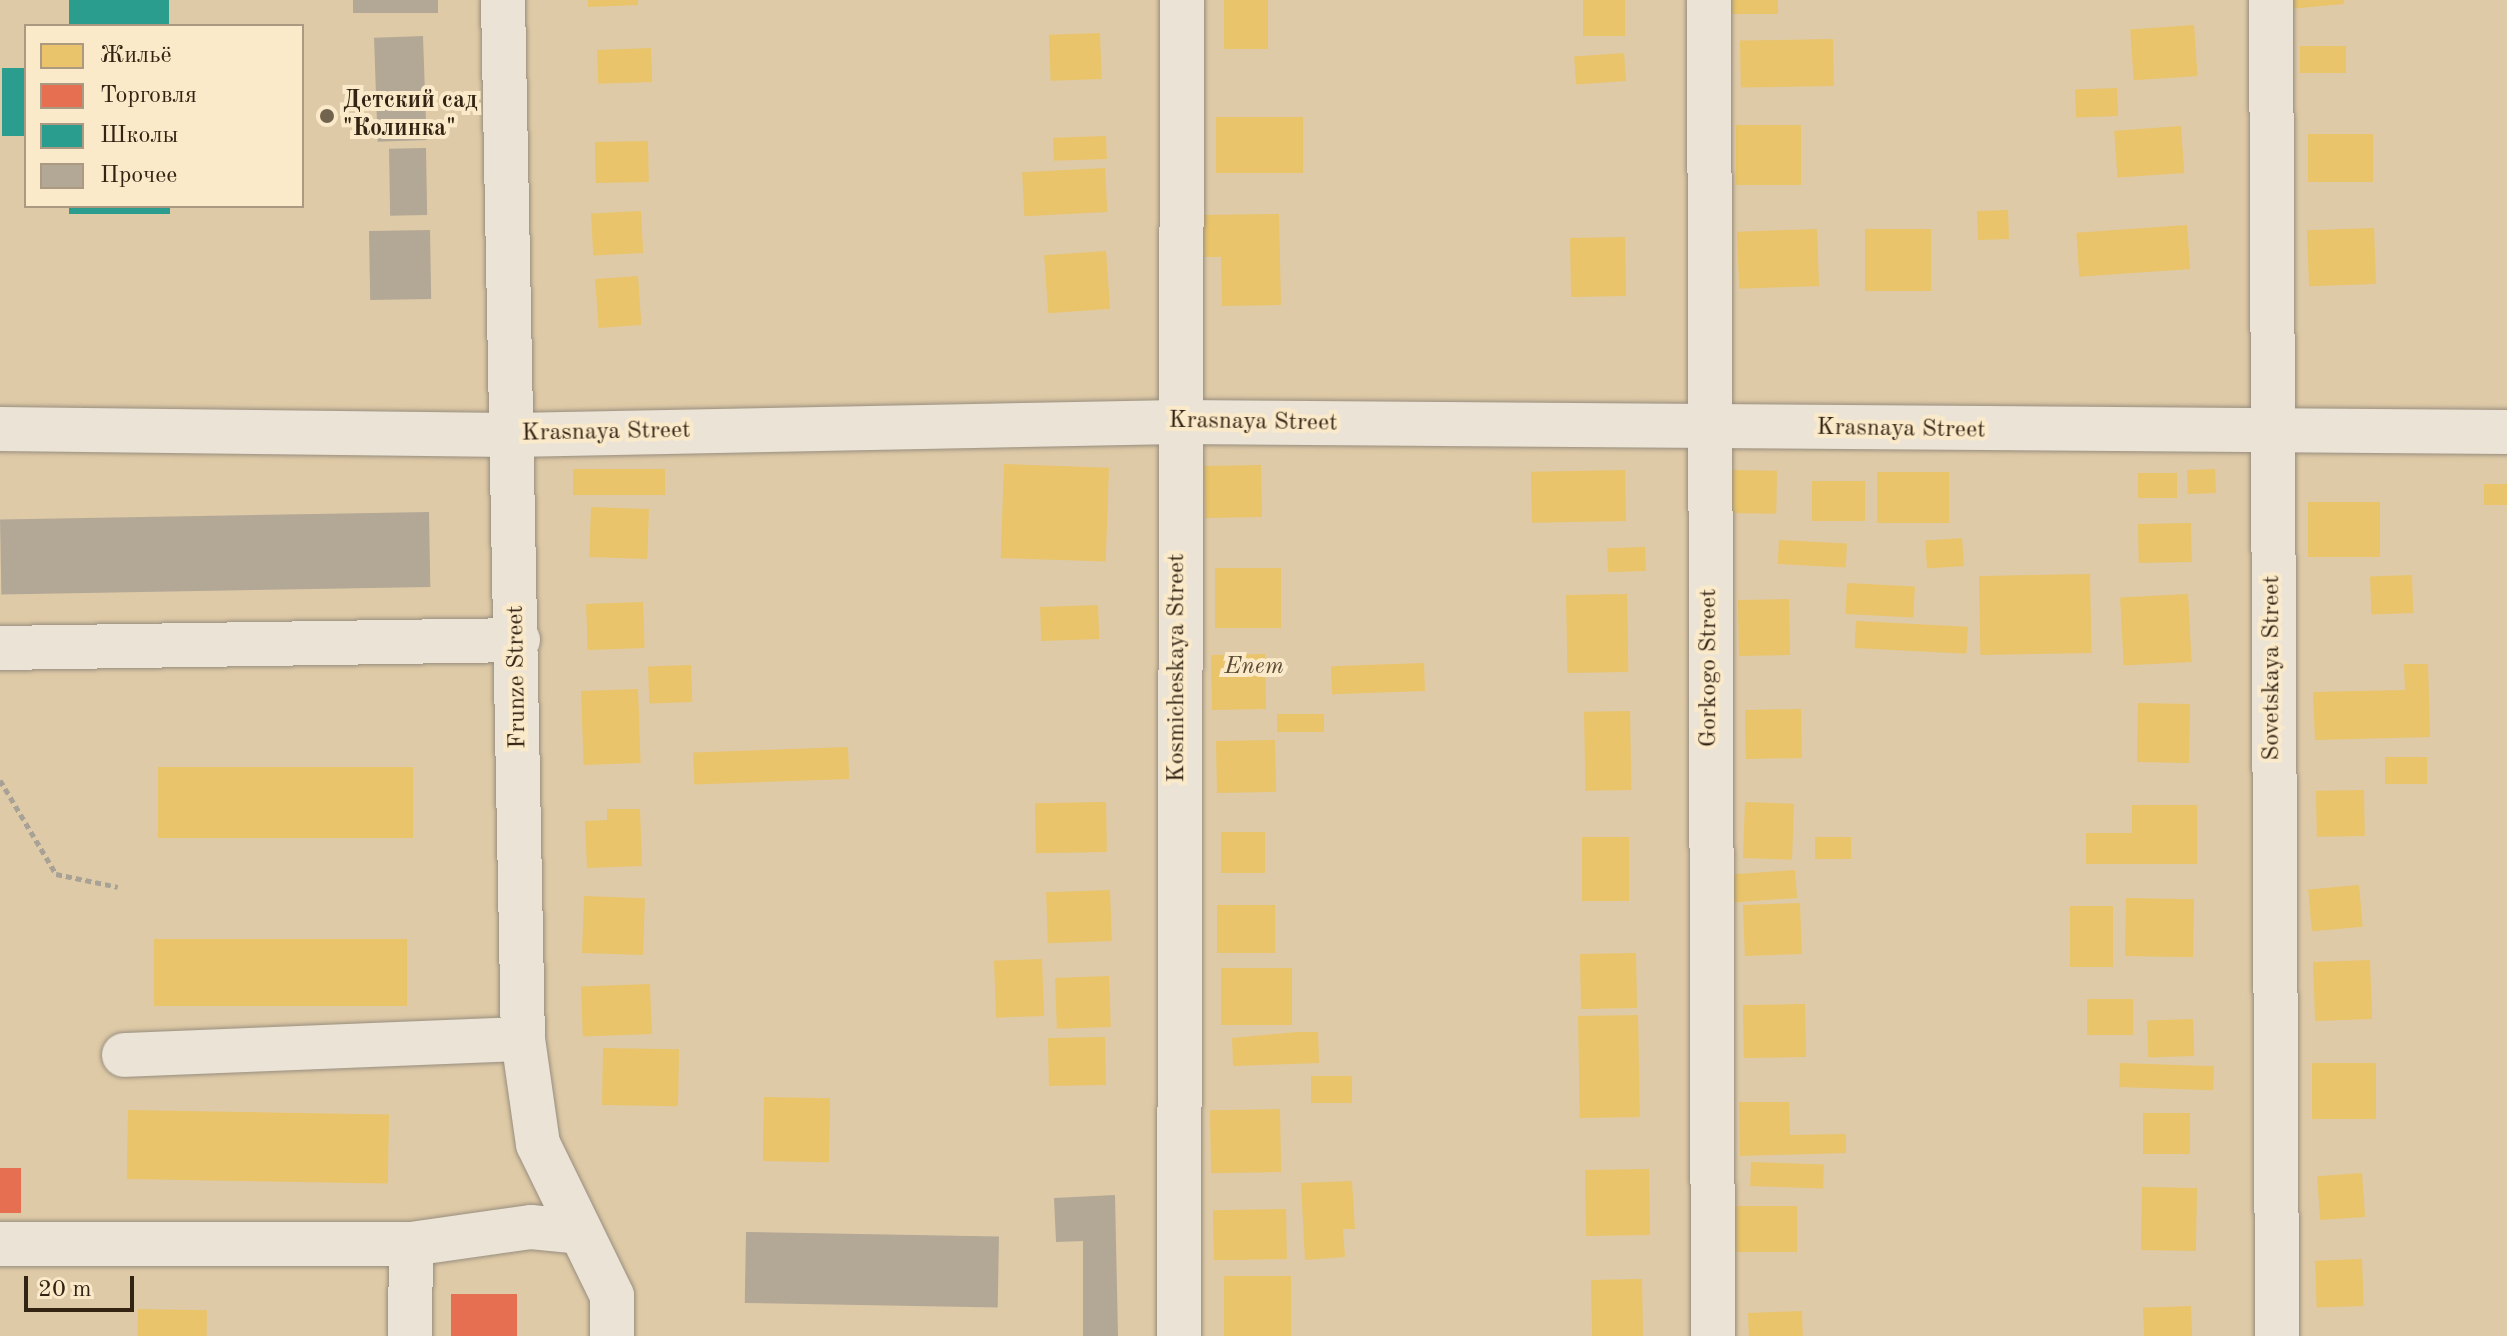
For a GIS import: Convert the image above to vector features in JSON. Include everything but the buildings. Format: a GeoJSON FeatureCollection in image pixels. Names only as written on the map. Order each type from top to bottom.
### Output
{"type":"FeatureCollection","features":[{"type":"Feature","properties":{"kind":"street","name":"Frunze Street"},"geometry":{"type":"LineString","coordinates":[[503,0],[518,640],[523,1039],[538,1144],[612,1296],[612,1336]]}},
{"type":"Feature","properties":{"kind":"street","name":"Kosmicheskaya Street"},"geometry":{"type":"LineString","coordinates":[[1179,1336],[1178,422],[1182,0]]}},
{"type":"Feature","properties":{"kind":"street","name":"Gorkogo Street"},"geometry":{"type":"LineString","coordinates":[[1709,0],[1713,1336]]}},
{"type":"Feature","properties":{"kind":"street","name":"Sovetskaya Street"},"geometry":{"type":"LineString","coordinates":[[2271,0],[2277,1336]]}},
{"type":"Feature","properties":{"kind":"street","name":"Krasnaya Street"},"geometry":{"type":"LineString","coordinates":[[0,429],[513,435],[1178,422],[2272,434],[2507,432]]}},
{"type":"Feature","properties":{"kind":"street"},"geometry":{"type":"LineString","coordinates":[[0,648],[518,640]]}},
{"type":"Feature","properties":{"kind":"street"},"geometry":{"type":"LineString","coordinates":[[124,1055],[523,1039]]}},
{"type":"Feature","properties":{"kind":"street"},"geometry":{"type":"LineString","coordinates":[[0,1244],[411,1244],[531,1227],[580,1232]]}},
{"type":"Feature","properties":{"kind":"street"},"geometry":{"type":"LineString","coordinates":[[410,1336],[411,1244]]}},
{"type":"Feature","properties":{"kind":"path"},"geometry":{"type":"LineString","coordinates":[[0,780],[56,874],[118,887]]}},
{"type":"Feature","properties":{"kind":"green space","name":"Enem"},"geometry":{"type":"Polygon","coordinates":[[[0,0],[2507,0],[2507,1336],[0,1336],[0,0]]]}},
{"type":"Feature","properties":{"kind":"place","name":"Детский сад \"Колинка\""},"geometry":{"type":"Point","coordinates":[327,116]}}]}
